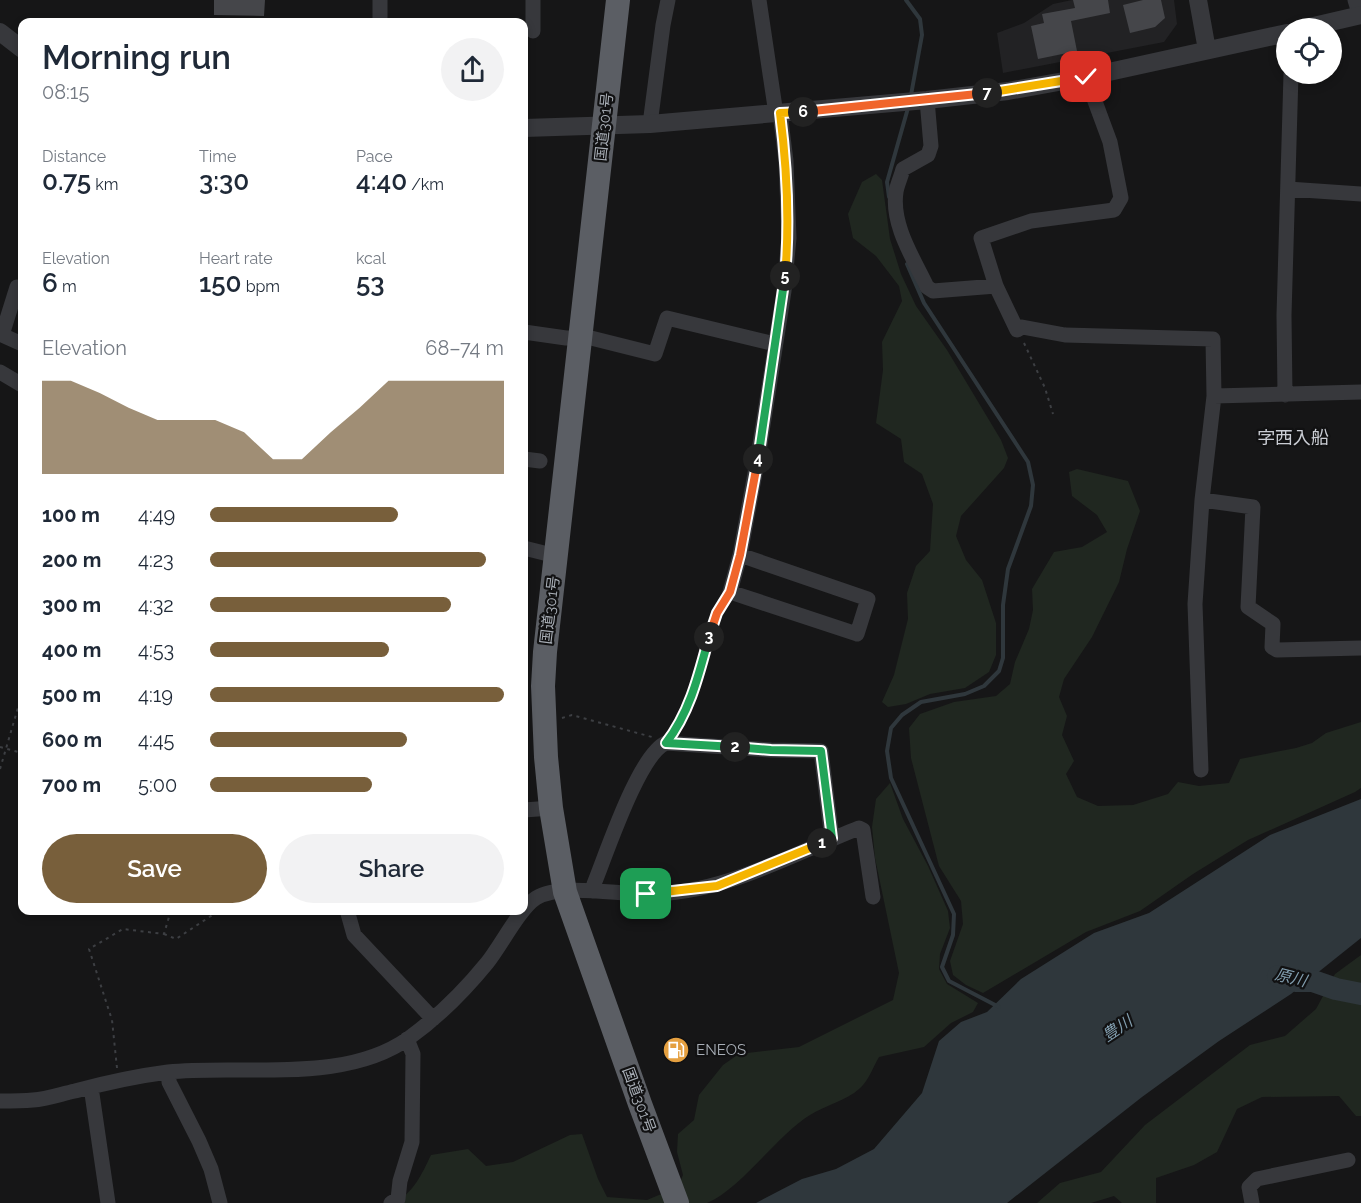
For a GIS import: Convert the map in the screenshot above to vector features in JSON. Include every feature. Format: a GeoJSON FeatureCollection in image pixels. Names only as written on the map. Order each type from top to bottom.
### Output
{"type":"FeatureCollection","features":[{"type":"Feature","properties":{"kind":"highway","name":"国道301号"},"geometry":{"type":"LineString","coordinates":[[618,0],[545,652],[545,723],[551,808],[565,892],[677,1203]]}},
{"type":"Feature","properties":{"kind":"street"},"geometry":{"type":"LineString","coordinates":[[380,0],[380,18]]}},
{"type":"Feature","properties":{"kind":"street"},"geometry":{"type":"LineString","coordinates":[[533,0],[534,31]]}},
{"type":"Feature","properties":{"kind":"street"},"geometry":{"type":"LineString","coordinates":[[650,124],[659,48],[668,0]]}},
{"type":"Feature","properties":{"kind":"street"},"geometry":{"type":"LineString","coordinates":[[740,555],[868,599],[857,634],[730,592],[740,555],[768,399],[784,291],[789,238],[786,161],[759,0]]}},
{"type":"Feature","properties":{"kind":"street"},"geometry":{"type":"LineString","coordinates":[[1198,0],[1207,50]]}},
{"type":"Feature","properties":{"kind":"street"},"geometry":{"type":"LineString","coordinates":[[1335,18],[1359,10]]}},
{"type":"Feature","properties":{"kind":"street"},"geometry":{"type":"LineString","coordinates":[[0,32],[18,47]]}},
{"type":"Feature","properties":{"kind":"street"},"geometry":{"type":"LineString","coordinates":[[528,128],[650,124],[1008,91],[1086,77],[1276,35]]}},
{"type":"Feature","properties":{"kind":"street"},"geometry":{"type":"LineString","coordinates":[[1086,77],[1110,142],[1121,198],[1114,210],[1031,221],[981,238],[996,286],[1017,330],[1022,327],[1065,335],[1213,339],[1214,396],[1202,500],[1196,604],[1201,770]]}},
{"type":"Feature","properties":{"kind":"street"},"geometry":{"type":"LineString","coordinates":[[1285,395],[1284,315],[1291,84]]}},
{"type":"Feature","properties":{"kind":"street"},"geometry":{"type":"LineString","coordinates":[[915,101],[931,147],[928,155],[903,169],[896,192],[899,225],[927,287],[933,291],[996,286]]}},
{"type":"Feature","properties":{"kind":"street"},"geometry":{"type":"LineString","coordinates":[[1288,189],[1361,194]]}},
{"type":"Feature","properties":{"kind":"street"},"geometry":{"type":"LineString","coordinates":[[17,287],[2,335],[18,342]]}},
{"type":"Feature","properties":{"kind":"street"},"geometry":{"type":"LineString","coordinates":[[528,332],[591,338],[655,354],[667,318],[775,344]]}},
{"type":"Feature","properties":{"kind":"street"},"geometry":{"type":"LineString","coordinates":[[0,372],[18,383]]}},
{"type":"Feature","properties":{"kind":"street"},"geometry":{"type":"LineString","coordinates":[[1214,396],[1361,392]]}},
{"type":"Feature","properties":{"kind":"street"},"geometry":{"type":"LineString","coordinates":[[528,460],[540,461]]}},
{"type":"Feature","properties":{"kind":"street"},"geometry":{"type":"LineString","coordinates":[[1202,500],[1252,507],[1248,608],[1274,624],[1272,647],[1277,650],[1361,648]]}},
{"type":"Feature","properties":{"kind":"street"},"geometry":{"type":"LineString","coordinates":[[528,549],[556,556]]}},
{"type":"Feature","properties":{"kind":"street"},"geometry":{"type":"LineString","coordinates":[[593,891],[626,802],[640,773],[660,745],[666,743],[821,751],[832,838]]}},
{"type":"Feature","properties":{"kind":"street"},"geometry":{"type":"LineString","coordinates":[[528,810],[551,808]]}},
{"type":"Feature","properties":{"kind":"street"},"geometry":{"type":"LineString","coordinates":[[528,906],[534,899],[549,893],[593,891],[646,894],[717,886],[860,828],[873,897]]}},
{"type":"Feature","properties":{"kind":"street"},"geometry":{"type":"LineString","coordinates":[[348,915],[354,935],[433,1019]]}},
{"type":"Feature","properties":{"kind":"street"},"geometry":{"type":"LineString","coordinates":[[0,1101],[34,1100],[169,1072],[327,1066],[358,1061],[407,1040],[433,1019],[488,962],[521,915]]}},
{"type":"Feature","properties":{"kind":"street"},"geometry":{"type":"LineString","coordinates":[[391,1203],[398,1198],[400,1180],[412,1142],[413,1054],[407,1040]]}},
{"type":"Feature","properties":{"kind":"street"},"geometry":{"type":"LineString","coordinates":[[169,1072],[169,1082],[211,1169],[220,1203]]}},
{"type":"Feature","properties":{"kind":"street"},"geometry":{"type":"LineString","coordinates":[[91,1087],[108,1203]]}},
{"type":"Feature","properties":{"kind":"street"},"geometry":{"type":"LineString","coordinates":[[1252,1203],[1249,1187],[1257,1179],[1348,1160]]}},
{"type":"Feature","properties":{"kind":"path"},"geometry":{"type":"LineString","coordinates":[[1017,330],[1045,388],[1053,414]]}},
{"type":"Feature","properties":{"kind":"path"},"geometry":{"type":"LineString","coordinates":[[545,723],[572,715],[666,743],[689,701],[717,613],[730,592]]}},
{"type":"Feature","properties":{"kind":"path"},"geometry":{"type":"LineString","coordinates":[[0,769],[18,708]]}},
{"type":"Feature","properties":{"kind":"path"},"geometry":{"type":"LineString","coordinates":[[0,747],[18,752]]}},
{"type":"Feature","properties":{"kind":"path"},"geometry":{"type":"LineString","coordinates":[[164,934],[170,915]]}},
{"type":"Feature","properties":{"kind":"path"},"geometry":{"type":"LineString","coordinates":[[118,1081],[112,1020],[89,950],[123,929],[164,934],[176,939],[212,915]]}},
{"type":"Feature","properties":{"kind":"shaded area"},"geometry":{"type":"Polygon","coordinates":[[[1072,0],[1174,0],[1177,24],[1164,42],[1003,73],[997,33],[1024,23],[1053,4],[1072,0]]]}},
{"type":"Feature","properties":{"kind":"shaded area"},"geometry":{"type":"Polygon","coordinates":[[[876,174],[882,180],[890,239],[901,274],[916,306],[947,350],[1001,440],[1008,458],[1004,468],[961,516],[956,536],[966,560],[982,580],[996,623],[996,655],[989,672],[965,688],[930,694],[906,704],[888,707],[882,702],[894,675],[908,619],[907,593],[916,566],[930,551],[933,504],[922,474],[904,462],[901,439],[876,423],[883,370],[882,342],[902,301],[899,286],[876,256],[853,238],[848,214],[862,182],[876,174]]]}},
{"type":"Feature","properties":{"kind":"shaded area"},"geometry":{"type":"Polygon","coordinates":[[[1077,469],[1128,481],[1140,511],[1119,582],[1092,637],[1064,679],[1059,697],[1067,716],[1062,735],[1074,761],[1066,774],[1077,797],[1098,806],[1133,805],[1168,794],[1178,782],[1199,786],[1229,783],[1240,759],[1296,748],[1312,743],[1326,733],[1361,722],[1361,788],[1248,840],[1193,874],[1140,911],[1086,932],[983,993],[966,985],[953,975],[950,961],[963,924],[961,901],[939,866],[911,758],[909,728],[920,714],[954,702],[996,696],[1010,684],[1015,662],[1029,629],[1033,610],[1032,589],[1054,552],[1082,547],[1107,532],[1097,515],[1072,496],[1069,472],[1077,469]]]}},
{"type":"Feature","properties":{"kind":"shaded area"},"geometry":{"type":"Polygon","coordinates":[[[890,783],[903,819],[928,866],[948,911],[950,928],[940,954],[939,969],[947,984],[978,1003],[973,1012],[951,1023],[924,1047],[879,1057],[868,1078],[859,1089],[797,1124],[733,1186],[707,1203],[396,1203],[417,1182],[431,1155],[468,1149],[486,1166],[513,1162],[570,1135],[582,1134],[607,1197],[647,1200],[678,1187],[683,1175],[677,1152],[678,1134],[694,1120],[699,1095],[723,1065],[739,1054],[799,1047],[893,1000],[899,973],[875,858],[872,827],[876,799],[890,783]]]}},
{"type":"Feature","properties":{"kind":"shaded area"},"geometry":{"type":"Polygon","coordinates":[[[1361,955],[1361,1116],[1356,1116],[1339,1096],[1262,1097],[1237,1109],[1217,1152],[1194,1165],[1156,1178],[1156,1203],[1122,1203],[1114,1196],[1091,1203],[1037,1203],[1060,1183],[1101,1172],[1145,1125],[1250,1045],[1285,1036],[1316,1009],[1335,974],[1361,955]]]}},
{"type":"Feature","properties":{"kind":"water","name":"豊川"},"geometry":{"type":"Polygon","coordinates":[[[1361,799],[1361,938],[1291,994],[1219,1041],[1142,1097],[1007,1203],[756,1203],[802,1179],[836,1169],[874,1149],[922,1093],[939,1041],[961,1022],[987,1012],[1021,979],[1094,933],[1149,913],[1270,835],[1361,799]]]}},
{"type":"Feature","properties":{"kind":"building"},"geometry":{"type":"Polygon","coordinates":[[[214,0],[265,0],[264,16],[214,15],[214,0]]]}},
{"type":"Feature","properties":{"kind":"building"},"geometry":{"type":"Polygon","coordinates":[[[1073,0],[1108,0],[1110,13],[1071,21],[1077,51],[1038,59],[1031,26],[1044,23],[1042,14],[1075,8],[1073,0]]]}},
{"type":"Feature","properties":{"kind":"building"},"geometry":{"type":"Polygon","coordinates":[[[1143,0],[1161,0],[1165,18],[1155,27],[1130,33],[1123,5],[1143,0]]]}},
{"type":"Feature","properties":{"kind":"waterway"},"geometry":{"type":"LineString","coordinates":[[906,0],[920,19],[922,35],[911,95]]}},
{"type":"Feature","properties":{"kind":"waterway"},"geometry":{"type":"LineString","coordinates":[[889,197],[887,182],[908,108]]}},
{"type":"Feature","properties":{"kind":"waterway"},"geometry":{"type":"LineString","coordinates":[[907,264],[924,303],[1028,462],[1033,485],[1031,506],[1008,569],[1003,605],[1003,658],[999,671],[984,686],[965,694],[921,702],[902,715],[891,728],[887,751],[891,778],[954,914],[953,935],[942,967],[949,981],[999,1007]]}},
{"type":"Feature","properties":{"kind":"waterway","name":"原川"},"geometry":{"type":"LineString","coordinates":[[1278,976],[1297,981],[1313,981],[1361,994]]}},
{"type":"Feature","properties":{"kind":"place","name":"ENEOS"},"geometry":{"type":"Point","coordinates":[676,1050]}},
{"type":"Feature","properties":{"kind":"district","name":"字西入船"},"geometry":{"type":"Point","coordinates":[1293,438]}},
{"type":"Feature","properties":{"kind":"route"},"geometry":{"type":"LineString","coordinates":[[646,894],[717,886],[832,838],[821,751],[666,743],[675,730],[698,680],[717,613],[730,592],[740,555],[758,457],[784,291],[789,238],[786,161],[780,113],[1008,91],[1086,77]]}}]}
